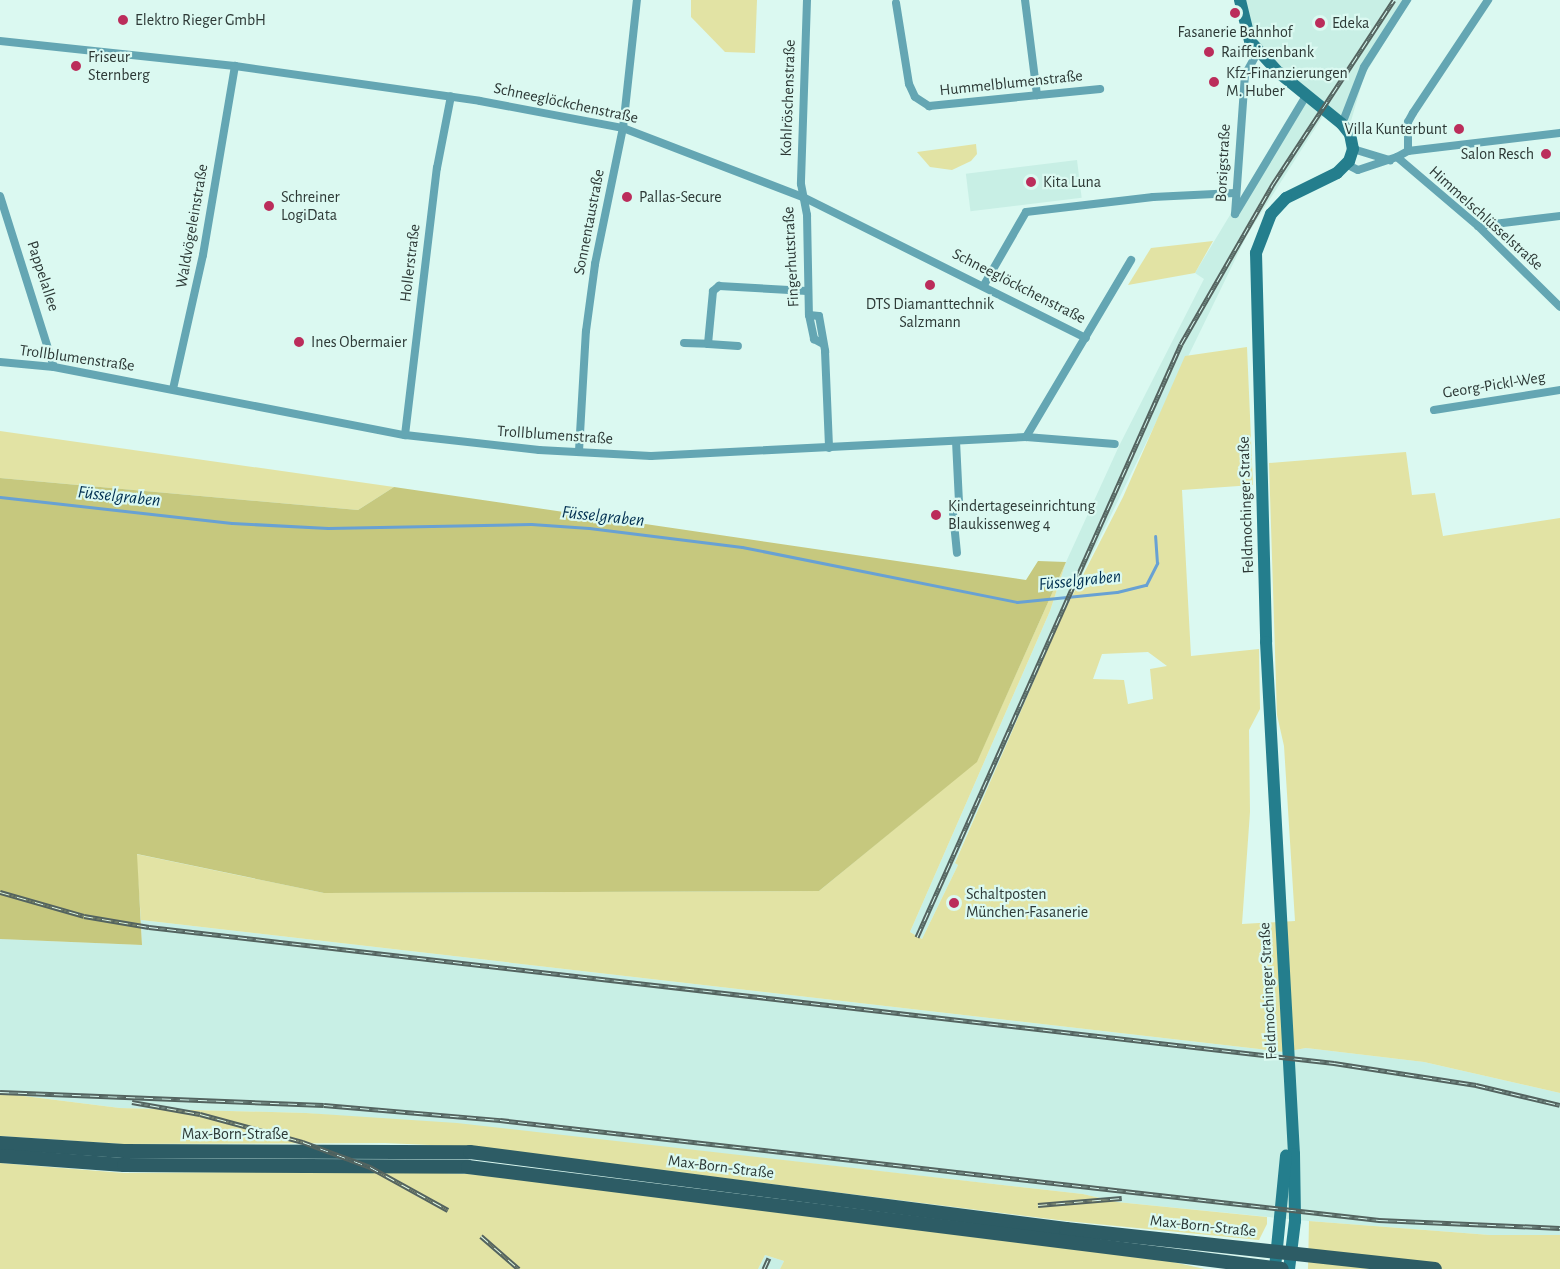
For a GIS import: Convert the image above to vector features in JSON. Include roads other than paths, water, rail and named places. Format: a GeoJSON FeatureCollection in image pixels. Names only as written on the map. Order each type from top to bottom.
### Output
{"type":"FeatureCollection","features":[{"type":"Feature","properties":{"kind":"main road"},"geometry":{"type":"LineString","coordinates":[[1240,0],[1246,33],[1258,52],[1306,96],[1342,124],[1350,134],[1353,149],[1346,164]]}},
{"type":"Feature","properties":{"kind":"main road","name":"Feldmochinger Straße"},"geometry":{"type":"LineString","coordinates":[[1275,1268],[1285,1251],[1295,1221],[1289,1049],[1266,642],[1256,252],[1271,214],[1286,198],[1335,174],[1346,164]]}},
{"type":"Feature","properties":{"kind":"main road","name":"Feldmochinger Straße"},"geometry":{"type":"LineString","coordinates":[[1289,1269],[1282,1220],[1290,1101]]}},
{"type":"Feature","properties":{"kind":"main road","name":"Max-Born-Straße"},"geometry":{"type":"LineString","coordinates":[[0,1143],[124,1151],[470,1152],[1066,1229],[1435,1269]]}},
{"type":"Feature","properties":{"kind":"main road","name":"Max-Born-Straße"},"geometry":{"type":"LineString","coordinates":[[0,1156],[124,1165],[468,1167],[1282,1269]]}},
{"type":"Feature","properties":{"kind":"street","name":"Sonnentaustraße"},"geometry":{"type":"LineString","coordinates":[[579,451],[595,264],[623,128],[636,0]]}},
{"type":"Feature","properties":{"kind":"street","name":"Kohlröschenstraße"},"geometry":{"type":"LineString","coordinates":[[803,197],[807,0]]}},
{"type":"Feature","properties":{"kind":"street"},"geometry":{"type":"LineString","coordinates":[[1024,0],[1037,95]]}},
{"type":"Feature","properties":{"kind":"street"},"geometry":{"type":"LineString","coordinates":[[1342,124],[1364,67],[1407,0]]}},
{"type":"Feature","properties":{"kind":"street"},"geometry":{"type":"LineString","coordinates":[[1408,151],[1408,122],[1488,0]]}},
{"type":"Feature","properties":{"kind":"street","name":"Hummelblumenstraße"},"geometry":{"type":"LineString","coordinates":[[896,3],[915,97],[929,105],[1100,89]]}},
{"type":"Feature","properties":{"kind":"street","name":"Schneeglöckchenstraße"},"geometry":{"type":"LineString","coordinates":[[0,41],[235,66],[451,96],[623,128],[803,197],[984,285],[1086,338]]}},
{"type":"Feature","properties":{"kind":"street","name":"Borsigstraße"},"geometry":{"type":"LineString","coordinates":[[1258,52],[1245,75],[1235,214],[1306,96]]}},
{"type":"Feature","properties":{"kind":"street","name":"Waldvögeleinstraße"},"geometry":{"type":"LineString","coordinates":[[173,389],[203,255],[235,66]]}},
{"type":"Feature","properties":{"kind":"street","name":"Hollerstraße"},"geometry":{"type":"LineString","coordinates":[[405,435],[437,168],[451,96]]}},
{"type":"Feature","properties":{"kind":"street"},"geometry":{"type":"LineString","coordinates":[[1346,164],[1358,170],[1394,159],[1408,151],[1560,133]]}},
{"type":"Feature","properties":{"kind":"street"},"geometry":{"type":"LineString","coordinates":[[1353,149],[1394,159]]}},
{"type":"Feature","properties":{"kind":"street","name":"Himmelschlüsselstraße"},"geometry":{"type":"LineString","coordinates":[[1394,159],[1478,226],[1560,307]]}},
{"type":"Feature","properties":{"kind":"street"},"geometry":{"type":"LineString","coordinates":[[984,285],[1026,212],[1153,197],[1235,193]]}},
{"type":"Feature","properties":{"kind":"street","name":"Pappelallee"},"geometry":{"type":"LineString","coordinates":[[0,196],[54,367]]}},
{"type":"Feature","properties":{"kind":"street","name":"Fingerhutstraße"},"geometry":{"type":"LineString","coordinates":[[803,197],[807,215],[809,315],[814,339],[823,344],[830,448]]}},
{"type":"Feature","properties":{"kind":"street"},"geometry":{"type":"LineString","coordinates":[[1478,226],[1560,216]]}},
{"type":"Feature","properties":{"kind":"street"},"geometry":{"type":"LineString","coordinates":[[1026,437],[1131,260]]}},
{"type":"Feature","properties":{"kind":"street"},"geometry":{"type":"LineString","coordinates":[[708,344],[713,291],[718,286],[807,291]]}},
{"type":"Feature","properties":{"kind":"street"},"geometry":{"type":"LineString","coordinates":[[684,343],[738,346]]}},
{"type":"Feature","properties":{"kind":"street","name":"Trollblumenstraße"},"geometry":{"type":"LineString","coordinates":[[0,363],[54,367],[405,435],[579,451],[651,456],[1026,437],[1115,444]]}},
{"type":"Feature","properties":{"kind":"street","name":"Georg-Pickl-Weg"},"geometry":{"type":"LineString","coordinates":[[1434,410],[1560,390]]}},
{"type":"Feature","properties":{"kind":"street"},"geometry":{"type":"LineString","coordinates":[[956,441],[959,502],[952,503],[957,553]]}},
{"type":"Feature","properties":{"kind":"waterway","name":"Füsselgraben"},"geometry":{"type":"LineString","coordinates":[[0,497],[232,523],[328,528],[531,524],[589,528],[742,547],[1017,602],[1117,592],[1146,585],[1157,563],[1155,536]]}},
{"type":"Feature","properties":{"kind":"railway"},"geometry":{"type":"LineString","coordinates":[[917,937],[1181,344],[1273,184],[1394,0]]}},
{"type":"Feature","properties":{"kind":"railway"},"geometry":{"type":"LineString","coordinates":[[0,892],[84,916],[149,927],[1334,1063],[1476,1085],[1560,1105]]}},
{"type":"Feature","properties":{"kind":"railway"},"geometry":{"type":"LineString","coordinates":[[0,1092],[324,1105],[500,1120],[1379,1220],[1560,1228]]}},
{"type":"Feature","properties":{"kind":"railway"},"geometry":{"type":"LineString","coordinates":[[132,1102],[200,1114],[303,1142],[370,1167],[448,1210]]}},
{"type":"Feature","properties":{"kind":"railway"},"geometry":{"type":"LineString","coordinates":[[1038,1205],[1122,1198]]}},
{"type":"Feature","properties":{"kind":"railway"},"geometry":{"type":"LineString","coordinates":[[481,1236],[519,1269]]}},
{"type":"Feature","properties":{"kind":"railway"},"geometry":{"type":"LineString","coordinates":[[764,1269],[769,1258]]}},
{"type":"Feature","properties":{"kind":"place","name":"Fasanerie Bahnhof"},"geometry":{"type":"Point","coordinates":[1235,13]}},
{"type":"Feature","properties":{"kind":"place","name":"Elektro Rieger GmbH"},"geometry":{"type":"Point","coordinates":[123,20]}},
{"type":"Feature","properties":{"kind":"place","name":"Edeka"},"geometry":{"type":"Point","coordinates":[1320,23]}},
{"type":"Feature","properties":{"kind":"place","name":"Raiffeisenbank"},"geometry":{"type":"Point","coordinates":[1209,52]}},
{"type":"Feature","properties":{"kind":"place","name":"Friseur Sternberg"},"geometry":{"type":"Point","coordinates":[76,66]}},
{"type":"Feature","properties":{"kind":"place","name":"Kfz-Finanzierungen M. Huber"},"geometry":{"type":"Point","coordinates":[1214,82]}},
{"type":"Feature","properties":{"kind":"place","name":"Villa Kunterbunt"},"geometry":{"type":"Point","coordinates":[1459,129]}},
{"type":"Feature","properties":{"kind":"place","name":"Salon Resch"},"geometry":{"type":"Point","coordinates":[1546,154]}},
{"type":"Feature","properties":{"kind":"place","name":"Kita Luna"},"geometry":{"type":"Point","coordinates":[1031,182]}},
{"type":"Feature","properties":{"kind":"place","name":"Pallas-Secure"},"geometry":{"type":"Point","coordinates":[627,197]}},
{"type":"Feature","properties":{"kind":"place","name":"Schreiner LogiData"},"geometry":{"type":"Point","coordinates":[269,206]}},
{"type":"Feature","properties":{"kind":"place","name":"DTS Diamanttechnik Salzmann"},"geometry":{"type":"Point","coordinates":[930,285]}},
{"type":"Feature","properties":{"kind":"place","name":"Ines Obermaier"},"geometry":{"type":"Point","coordinates":[299,342]}},
{"type":"Feature","properties":{"kind":"place","name":"Kindertageseinrichtung Blaukissenweg 4"},"geometry":{"type":"Point","coordinates":[936,515]}},
{"type":"Feature","properties":{"kind":"place","name":"Schaltposten München-Fasanerie"},"geometry":{"type":"Point","coordinates":[954,903]}}]}
